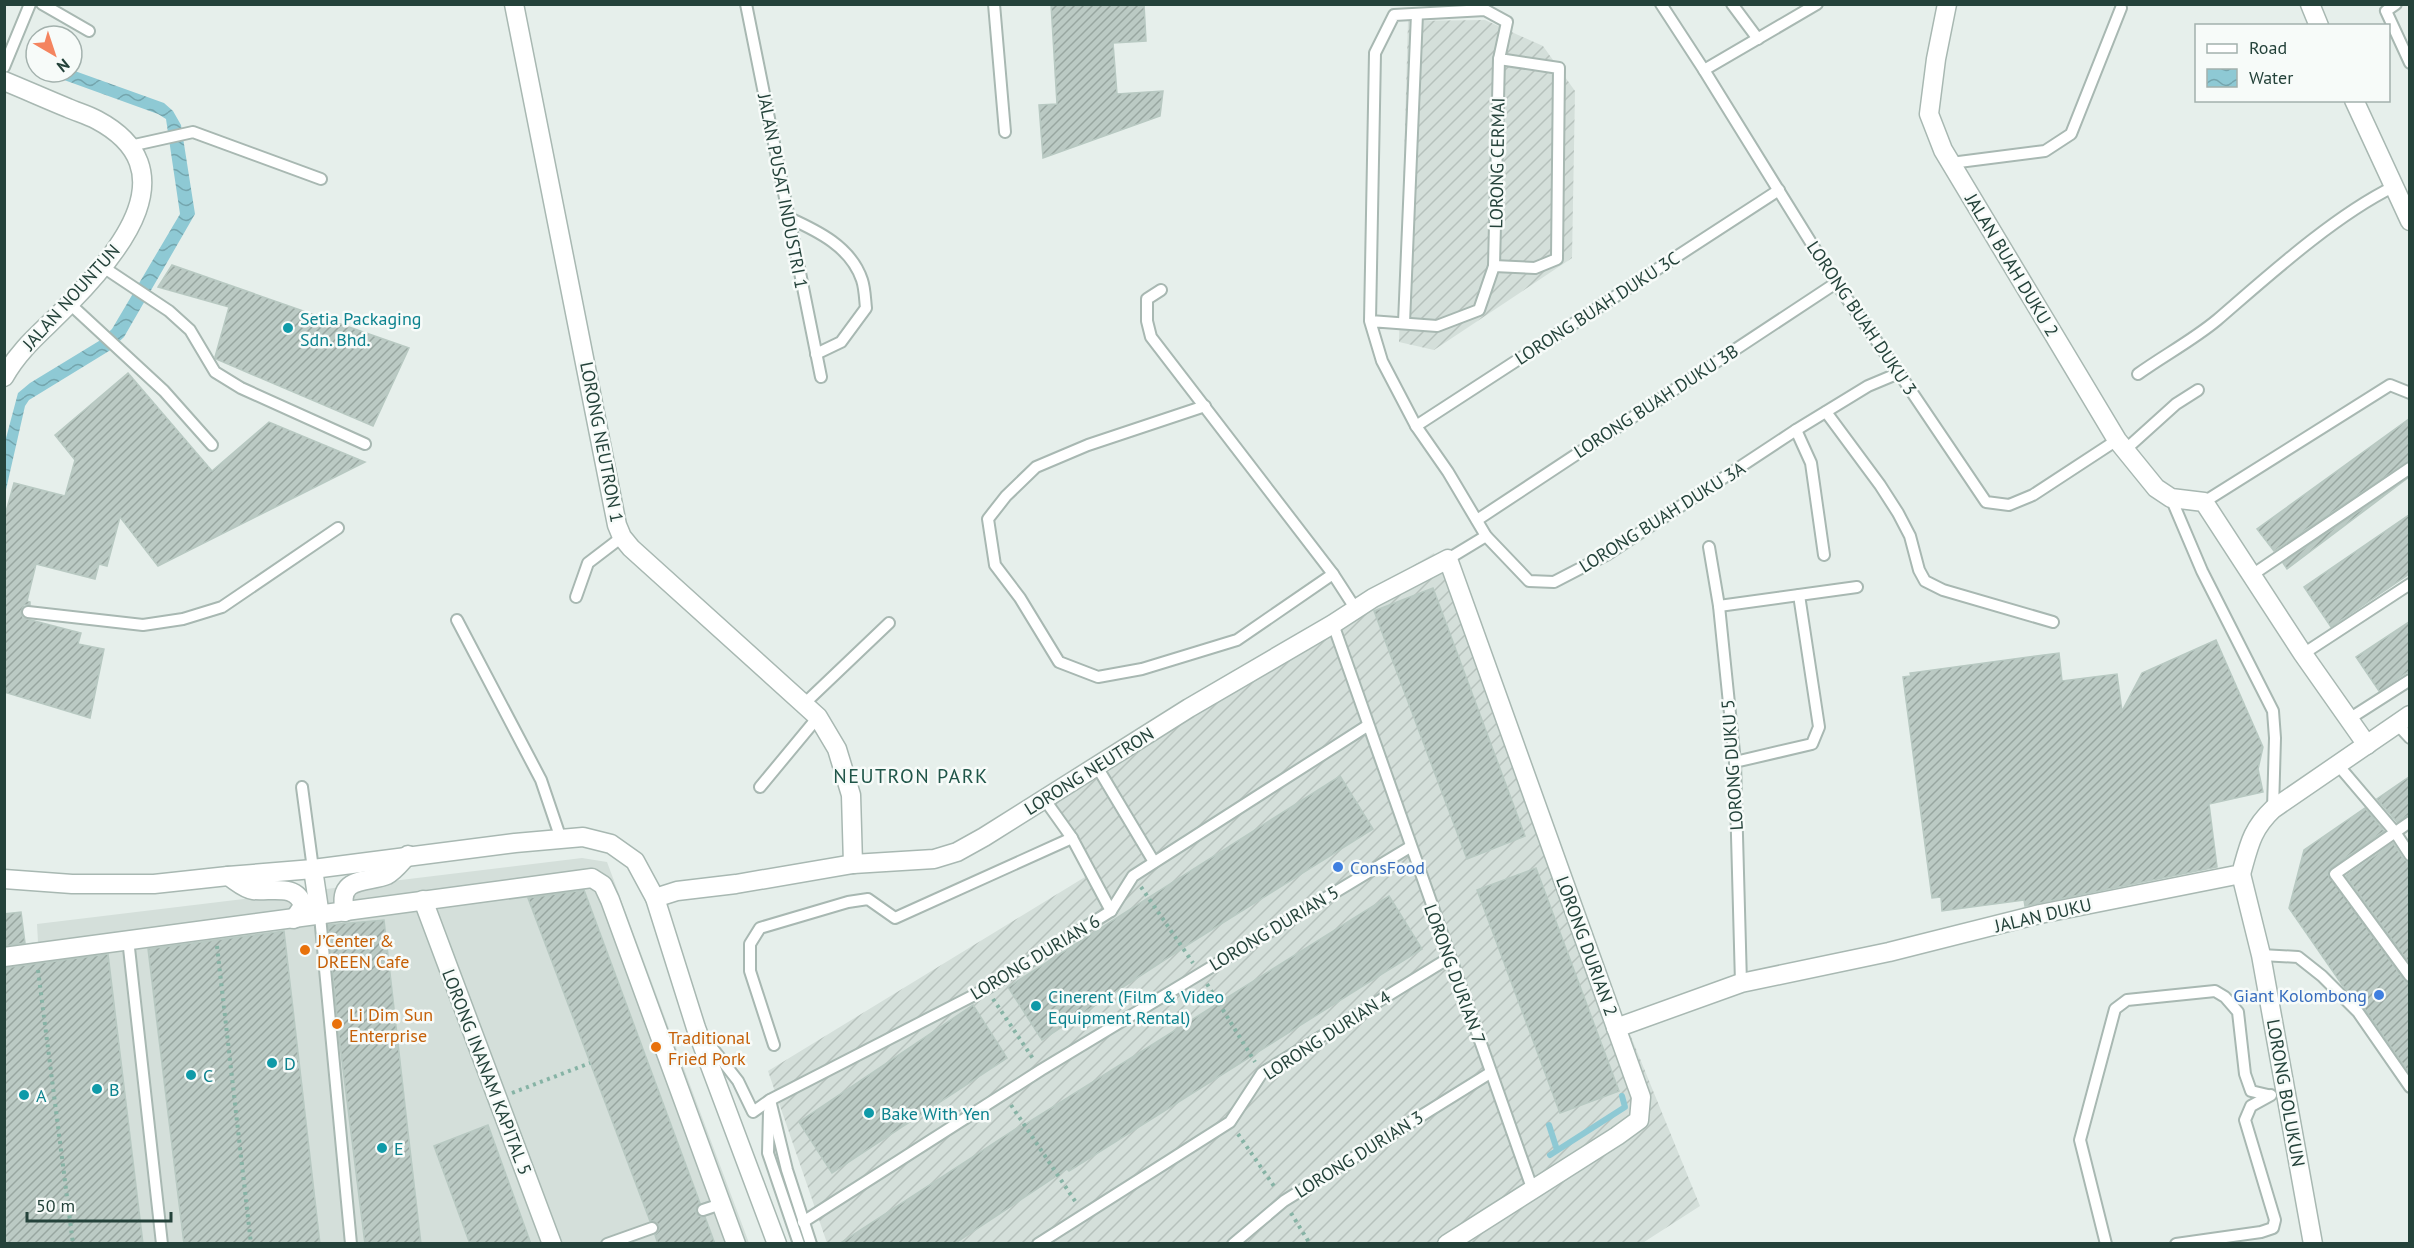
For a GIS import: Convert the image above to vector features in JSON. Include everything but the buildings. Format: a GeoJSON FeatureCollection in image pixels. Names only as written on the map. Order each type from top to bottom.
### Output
{"type":"FeatureCollection","features":[{"type":"Feature","properties":{"kind":"street","name":"LORONG NEUTRON 1"},"geometry":{"type":"LineString","coordinates":[[514,4],[614,510],[622,537],[818,717],[837,749],[851,795],[853,864]]}},
{"type":"Feature","properties":{"kind":"street","name":"JALAN BUAH DUKU 2"},"geometry":{"type":"LineString","coordinates":[[1947,4],[1929,114],[1951,163],[2121,445],[2156,488],[2171,498]]}},
{"type":"Feature","properties":{"kind":"street"},"geometry":{"type":"LineString","coordinates":[[2310,4],[2318,24]]}},
{"type":"Feature","properties":{"kind":"street","name":"JALAN NOUNTUN"},"geometry":{"type":"LineString","coordinates":[[5,70],[119,134],[138,158],[142,172],[141,202],[129,231],[103,267],[70,304],[30,340],[5,373]]}},
{"type":"Feature","properties":{"kind":"street"},"geometry":{"type":"LineString","coordinates":[[2355,102],[2409,221]]}},
{"type":"Feature","properties":{"kind":"street"},"geometry":{"type":"LineString","coordinates":[[2171,498],[2204,502],[2303,654],[2367,745]]}},
{"type":"Feature","properties":{"kind":"street","name":"LORONG NEUTRON"},"geometry":{"type":"LineString","coordinates":[[655,898],[677,891],[736,884],[853,864],[934,859],[957,852],[1045,800],[1096,765],[1333,624],[1355,608],[1448,559]]}},
{"type":"Feature","properties":{"kind":"street","name":"LORONG DURIAN 2"},"geometry":{"type":"LineString","coordinates":[[1447,1244],[1639,1120],[1641,1097],[1448,559]]}},
{"type":"Feature","properties":{"kind":"street"},"geometry":{"type":"LineString","coordinates":[[2241,874],[2259,822],[2273,809],[2403,720]]}},
{"type":"Feature","properties":{"kind":"street"},"geometry":{"type":"LineString","coordinates":[[4,879],[72,884],[154,884],[313,869],[408,855],[583,837],[612,844],[635,861],[655,898],[696,1028],[777,1244]]}},
{"type":"Feature","properties":{"kind":"street"},"geometry":{"type":"LineString","coordinates":[[345,912],[343,903],[349,887],[364,878],[388,875],[408,855]]}},
{"type":"Feature","properties":{"kind":"street"},"geometry":{"type":"LineString","coordinates":[[4,868],[30,880]]}},
{"type":"Feature","properties":{"kind":"street"},"geometry":{"type":"LineString","coordinates":[[313,869],[320,916]]}},
{"type":"Feature","properties":{"kind":"street","name":"JALAN DUKU"},"geometry":{"type":"LineString","coordinates":[[1616,1028],[1741,983],[1889,952],[2040,914],[2241,874]]}},
{"type":"Feature","properties":{"kind":"street","name":"LORONG BOLUKUN"},"geometry":{"type":"LineString","coordinates":[[2241,874],[2261,955],[2313,1244]]}},
{"type":"Feature","properties":{"kind":"street"},"geometry":{"type":"LineString","coordinates":[[228,876],[250,890],[286,890],[296,894],[303,906],[294,919]]}},
{"type":"Feature","properties":{"kind":"street"},"geometry":{"type":"LineString","coordinates":[[4,957],[592,878],[603,885],[736,1244]]}},
{"type":"Feature","properties":{"kind":"street","name":"LORONG INANAM KAPITAL 5"},"geometry":{"type":"LineString","coordinates":[[423,900],[552,1244]]}},
{"type":"Feature","properties":{"kind":"lane"},"geometry":{"type":"LineString","coordinates":[[5,70],[30,4]]}},
{"type":"Feature","properties":{"kind":"lane"},"geometry":{"type":"LineString","coordinates":[[42,4],[89,31]]}},
{"type":"Feature","properties":{"kind":"lane","name":"JALAN PUSAT INDUSTRI 1"},"geometry":{"type":"LineString","coordinates":[[746,4],[821,377]]}},
{"type":"Feature","properties":{"kind":"lane"},"geometry":{"type":"LineString","coordinates":[[994,4],[1005,132]]}},
{"type":"Feature","properties":{"kind":"lane","name":"LORONG BUAH DUKU 3"},"geometry":{"type":"LineString","coordinates":[[1661,4],[1836,283],[1986,502],[2009,505],[2033,495],[2121,445],[2198,390]]}},
{"type":"Feature","properties":{"kind":"lane"},"geometry":{"type":"LineString","coordinates":[[1732,4],[1758,39]]}},
{"type":"Feature","properties":{"kind":"lane"},"geometry":{"type":"LineString","coordinates":[[1704,70],[1817,4]]}},
{"type":"Feature","properties":{"kind":"lane"},"geometry":{"type":"LineString","coordinates":[[2396,4],[2386,11],[2409,63]]}},
{"type":"Feature","properties":{"kind":"lane"},"geometry":{"type":"LineString","coordinates":[[1951,163],[2045,151],[2071,134],[2121,8]]}},
{"type":"Feature","properties":{"kind":"lane","name":"LORONG CERMAI"},"geometry":{"type":"LineString","coordinates":[[1404,323],[1437,326],[1479,310],[1494,266],[1499,59],[1507,22],[1485,10],[1417,14]]}},
{"type":"Feature","properties":{"kind":"lane"},"geometry":{"type":"LineString","coordinates":[[1370,321],[1404,323],[1417,14]]}},
{"type":"Feature","properties":{"kind":"lane","name":"LORONG BUAH DUKU 3A"},"geometry":{"type":"LineString","coordinates":[[1417,14],[1394,15],[1375,53],[1370,321],[1382,361],[1416,426],[1486,536],[1529,581],[1554,582],[1608,554],[1796,430],[1868,386],[1899,373]]}},
{"type":"Feature","properties":{"kind":"lane"},"geometry":{"type":"LineString","coordinates":[[1494,266],[1535,268],[1557,259],[1559,68],[1499,59]]}},
{"type":"Feature","properties":{"kind":"lane"},"geometry":{"type":"LineString","coordinates":[[130,146],[193,132],[321,179]]}},
{"type":"Feature","properties":{"kind":"lane"},"geometry":{"type":"LineString","coordinates":[[2138,374],[2216,321],[2322,233],[2393,187]]}},
{"type":"Feature","properties":{"kind":"lane","name":"LORONG BUAH DUKU 3C"},"geometry":{"type":"LineString","coordinates":[[1416,426],[1779,190]]}},
{"type":"Feature","properties":{"kind":"lane"},"geometry":{"type":"LineString","coordinates":[[789,218],[826,235],[851,261],[862,280],[866,309],[841,342],[816,354]]}},
{"type":"Feature","properties":{"kind":"lane"},"geometry":{"type":"LineString","coordinates":[[103,267],[169,311],[190,330],[215,372],[241,388],[365,444]]}},
{"type":"Feature","properties":{"kind":"lane","name":"LORONG BUAH DUKU 3B"},"geometry":{"type":"LineString","coordinates":[[1477,520],[1836,283]]}},
{"type":"Feature","properties":{"kind":"lane"},"geometry":{"type":"LineString","coordinates":[[1161,290],[1147,299],[1147,321],[1151,337],[1333,574],[1355,608]]}},
{"type":"Feature","properties":{"kind":"lane"},"geometry":{"type":"LineString","coordinates":[[70,304],[164,391],[212,445]]}},
{"type":"Feature","properties":{"kind":"lane"},"geometry":{"type":"LineString","coordinates":[[2204,502],[2390,385],[2409,393]]}},
{"type":"Feature","properties":{"kind":"lane"},"geometry":{"type":"LineString","coordinates":[[1205,406],[1089,445],[1036,467],[1006,496],[987,519],[995,565],[1020,598],[1059,662],[1098,677],[1142,669],[1237,640],[1333,574]]}},
{"type":"Feature","properties":{"kind":"lane"},"geometry":{"type":"LineString","coordinates":[[1826,412],[1898,513],[1910,536],[1919,570],[1925,581],[1934,587],[2053,622]]}},
{"type":"Feature","properties":{"kind":"lane"},"geometry":{"type":"LineString","coordinates":[[1796,430],[1811,463],[1824,555]]}},
{"type":"Feature","properties":{"kind":"lane"},"geometry":{"type":"LineString","coordinates":[[2252,575],[2409,468]]}},
{"type":"Feature","properties":{"kind":"lane"},"geometry":{"type":"LineString","coordinates":[[2171,498],[2202,571],[2273,711],[2275,738],[2273,809]]}},
{"type":"Feature","properties":{"kind":"lane"},"geometry":{"type":"LineString","coordinates":[[28,612],[143,625],[183,619],[222,607],[338,528]]}},
{"type":"Feature","properties":{"kind":"lane","name":"LORONG NEUTRON"},"geometry":{"type":"LineString","coordinates":[[1448,559],[1486,536]]}},
{"type":"Feature","properties":{"kind":"lane"},"geometry":{"type":"LineString","coordinates":[[576,597],[588,563],[622,537]]}},
{"type":"Feature","properties":{"kind":"lane","name":"LORONG DUKU 5"},"geometry":{"type":"LineString","coordinates":[[1709,548],[1719,606],[1735,762],[1741,983]]}},
{"type":"Feature","properties":{"kind":"lane"},"geometry":{"type":"LineString","coordinates":[[2303,654],[2409,584]]}},
{"type":"Feature","properties":{"kind":"lane"},"geometry":{"type":"LineString","coordinates":[[1719,606],[1857,587]]}},
{"type":"Feature","properties":{"kind":"lane"},"geometry":{"type":"LineString","coordinates":[[1735,762],[1812,744],[1819,727],[1799,595]]}},
{"type":"Feature","properties":{"kind":"lane"},"geometry":{"type":"LineString","coordinates":[[458,620],[541,780],[561,839]]}},
{"type":"Feature","properties":{"kind":"lane"},"geometry":{"type":"LineString","coordinates":[[804,704],[889,622]]}},
{"type":"Feature","properties":{"kind":"lane","name":"LORONG DURIAN 7"},"geometry":{"type":"LineString","coordinates":[[1333,624],[1367,726],[1532,1188]]}},
{"type":"Feature","properties":{"kind":"lane"},"geometry":{"type":"LineString","coordinates":[[2349,719],[2409,680]]}},
{"type":"Feature","properties":{"kind":"lane"},"geometry":{"type":"LineString","coordinates":[[760,787],[818,717]]}},
{"type":"Feature","properties":{"kind":"lane"},"geometry":{"type":"LineString","coordinates":[[2403,720],[2409,738]]}},
{"type":"Feature","properties":{"kind":"lane","name":"LORONG DURIAN 6"},"geometry":{"type":"LineString","coordinates":[[696,1028],[738,1082],[753,1112],[770,1100],[986,989],[1111,911],[1133,876],[1367,726]]}},
{"type":"Feature","properties":{"kind":"lane"},"geometry":{"type":"LineString","coordinates":[[1096,765],[1154,862]]}},
{"type":"Feature","properties":{"kind":"lane"},"geometry":{"type":"LineString","coordinates":[[2338,765],[2395,832],[2409,855]]}},
{"type":"Feature","properties":{"kind":"lane"},"geometry":{"type":"LineString","coordinates":[[302,787],[313,869]]}},
{"type":"Feature","properties":{"kind":"lane"},"geometry":{"type":"LineString","coordinates":[[1045,800],[1072,838],[1111,911]]}},
{"type":"Feature","properties":{"kind":"lane"},"geometry":{"type":"LineString","coordinates":[[2409,822],[2335,874],[2409,976]]}},
{"type":"Feature","properties":{"kind":"lane"},"geometry":{"type":"LineString","coordinates":[[774,1045],[750,971],[750,944],[760,928],[848,902],[868,899],[896,918],[1072,838]]}},
{"type":"Feature","properties":{"kind":"lane","name":"LORONG DURIAN 5"},"geometry":{"type":"LineString","coordinates":[[803,1222],[1041,1070],[1410,847]]}},
{"type":"Feature","properties":{"kind":"lane"},"geometry":{"type":"LineString","coordinates":[[320,916],[351,1244]]}},
{"type":"Feature","properties":{"kind":"lane"},"geometry":{"type":"LineString","coordinates":[[129,939],[162,1244]]}},
{"type":"Feature","properties":{"kind":"lane"},"geometry":{"type":"LineString","coordinates":[[2261,955],[2298,957],[2322,976],[2358,1012],[2409,1087]]}},
{"type":"Feature","properties":{"kind":"lane","name":"LORONG DURIAN 4"},"geometry":{"type":"LineString","coordinates":[[1038,1244],[1230,1122],[1262,1073],[1449,958]]}},
{"type":"Feature","properties":{"kind":"lane"},"geometry":{"type":"LineString","coordinates":[[2106,1244],[2080,1140],[2115,1009],[2127,1000],[2215,991],[2225,997],[2238,1012],[2245,1074],[2251,1091],[2268,1095],[2287,1093]]}},
{"type":"Feature","properties":{"kind":"lane","name":"LORONG DURIAN 3"},"geometry":{"type":"LineString","coordinates":[[1233,1244],[1284,1201],[1490,1072]]}},
{"type":"Feature","properties":{"kind":"lane"},"geometry":{"type":"LineString","coordinates":[[2176,1244],[2261,1232],[2273,1228],[2275,1220],[2245,1120],[2251,1106],[2268,1095]]}},
{"type":"Feature","properties":{"kind":"lane"},"geometry":{"type":"LineString","coordinates":[[770,1100],[787,1170],[812,1244]]}},
{"type":"Feature","properties":{"kind":"lane"},"geometry":{"type":"LineString","coordinates":[[770,1100],[768,1153],[799,1244]]}},
{"type":"Feature","properties":{"kind":"lane"},"geometry":{"type":"LineString","coordinates":[[703,1210],[721,1204]]}},
{"type":"Feature","properties":{"kind":"lane"},"geometry":{"type":"LineString","coordinates":[[607,1244],[652,1228]]}},
{"type":"Feature","properties":{"kind":"path"},"geometry":{"type":"LineString","coordinates":[[1133,876],[1200,973],[1262,1073]]}},
{"type":"Feature","properties":{"kind":"path"},"geometry":{"type":"LineString","coordinates":[[217,942],[251,1244]]}},
{"type":"Feature","properties":{"kind":"path"},"geometry":{"type":"LineString","coordinates":[[37,964],[73,1244]]}},
{"type":"Feature","properties":{"kind":"path"},"geometry":{"type":"LineString","coordinates":[[986,989],[1041,1070]]}},
{"type":"Feature","properties":{"kind":"path"},"geometry":{"type":"LineString","coordinates":[[496,1099],[590,1063]]}},
{"type":"Feature","properties":{"kind":"path"},"geometry":{"type":"LineString","coordinates":[[1004,1095],[1084,1214]]}},
{"type":"Feature","properties":{"kind":"path"},"geometry":{"type":"LineString","coordinates":[[1230,1122],[1284,1201],[1310,1244]]}},
{"type":"Feature","properties":{"kind":"shaded area"},"geometry":{"type":"Polygon","coordinates":[[[1485,20],[1543,46],[1575,91],[1572,258],[1434,350],[1399,342],[1408,21],[1485,20]]]}},
{"type":"Feature","properties":{"kind":"shaded area"},"geometry":{"type":"Polygon","coordinates":[[[1434,553],[1700,1206],[1641,1244],[827,1243],[768,1071],[1085,877],[1049,787],[1434,553]]]}},
{"type":"Feature","properties":{"kind":"shaded area"},"geometry":{"type":"Polygon","coordinates":[[[582,858],[607,862],[749,1243],[5,1243],[4,947],[38,942],[37,924],[582,858]]]}},
{"type":"Feature","properties":{"kind":"water"},"geometry":{"type":"Polygon","coordinates":[[[84,74],[164,103],[173,111],[181,125],[195,214],[124,337],[109,351],[29,400],[25,406],[5,494],[5,442],[18,393],[30,383],[99,341],[112,329],[180,214],[166,119],[75,84],[84,84],[84,74]]]}},
{"type":"Feature","properties":{"kind":"waterway"},"geometry":{"type":"LineString","coordinates":[[1550,1155],[1625,1107],[1622,1096]]}},
{"type":"Feature","properties":{"kind":"waterway"},"geometry":{"type":"LineString","coordinates":[[1549,1125],[1557,1150]]}},
{"type":"Feature","properties":{"kind":"place","name":"Setia Packaging Sdn. Bhd."},"geometry":{"type":"Point","coordinates":[288,328]}},
{"type":"Feature","properties":{"kind":"place","name":"ConsFood"},"geometry":{"type":"Point","coordinates":[1338,867]}},
{"type":"Feature","properties":{"kind":"place","name":"J’Center & DREEN Cafe"},"geometry":{"type":"Point","coordinates":[305,950]}},
{"type":"Feature","properties":{"kind":"place","name":"Giant Kolombong"},"geometry":{"type":"Point","coordinates":[2379,995]}},
{"type":"Feature","properties":{"kind":"place","name":"Cinerent (Film & Video Equipment Rental)"},"geometry":{"type":"Point","coordinates":[1036,1006]}},
{"type":"Feature","properties":{"kind":"place","name":"Li Dim Sun Enterprise"},"geometry":{"type":"Point","coordinates":[337,1024]}},
{"type":"Feature","properties":{"kind":"place","name":"Traditional Fried Pork"},"geometry":{"type":"Point","coordinates":[656,1047]}},
{"type":"Feature","properties":{"kind":"place","name":"D"},"geometry":{"type":"Point","coordinates":[272,1063]}},
{"type":"Feature","properties":{"kind":"place","name":"C"},"geometry":{"type":"Point","coordinates":[191,1075]}},
{"type":"Feature","properties":{"kind":"place","name":"B"},"geometry":{"type":"Point","coordinates":[97,1089]}},
{"type":"Feature","properties":{"kind":"place","name":"A"},"geometry":{"type":"Point","coordinates":[24,1095]}},
{"type":"Feature","properties":{"kind":"place","name":"Bake With Yen"},"geometry":{"type":"Point","coordinates":[869,1113]}},
{"type":"Feature","properties":{"kind":"place","name":"E"},"geometry":{"type":"Point","coordinates":[382,1148]}},
{"type":"Feature","properties":{"kind":"district","name":"NEUTRON PARK"},"geometry":{"type":"Point","coordinates":[911,776]}}]}
